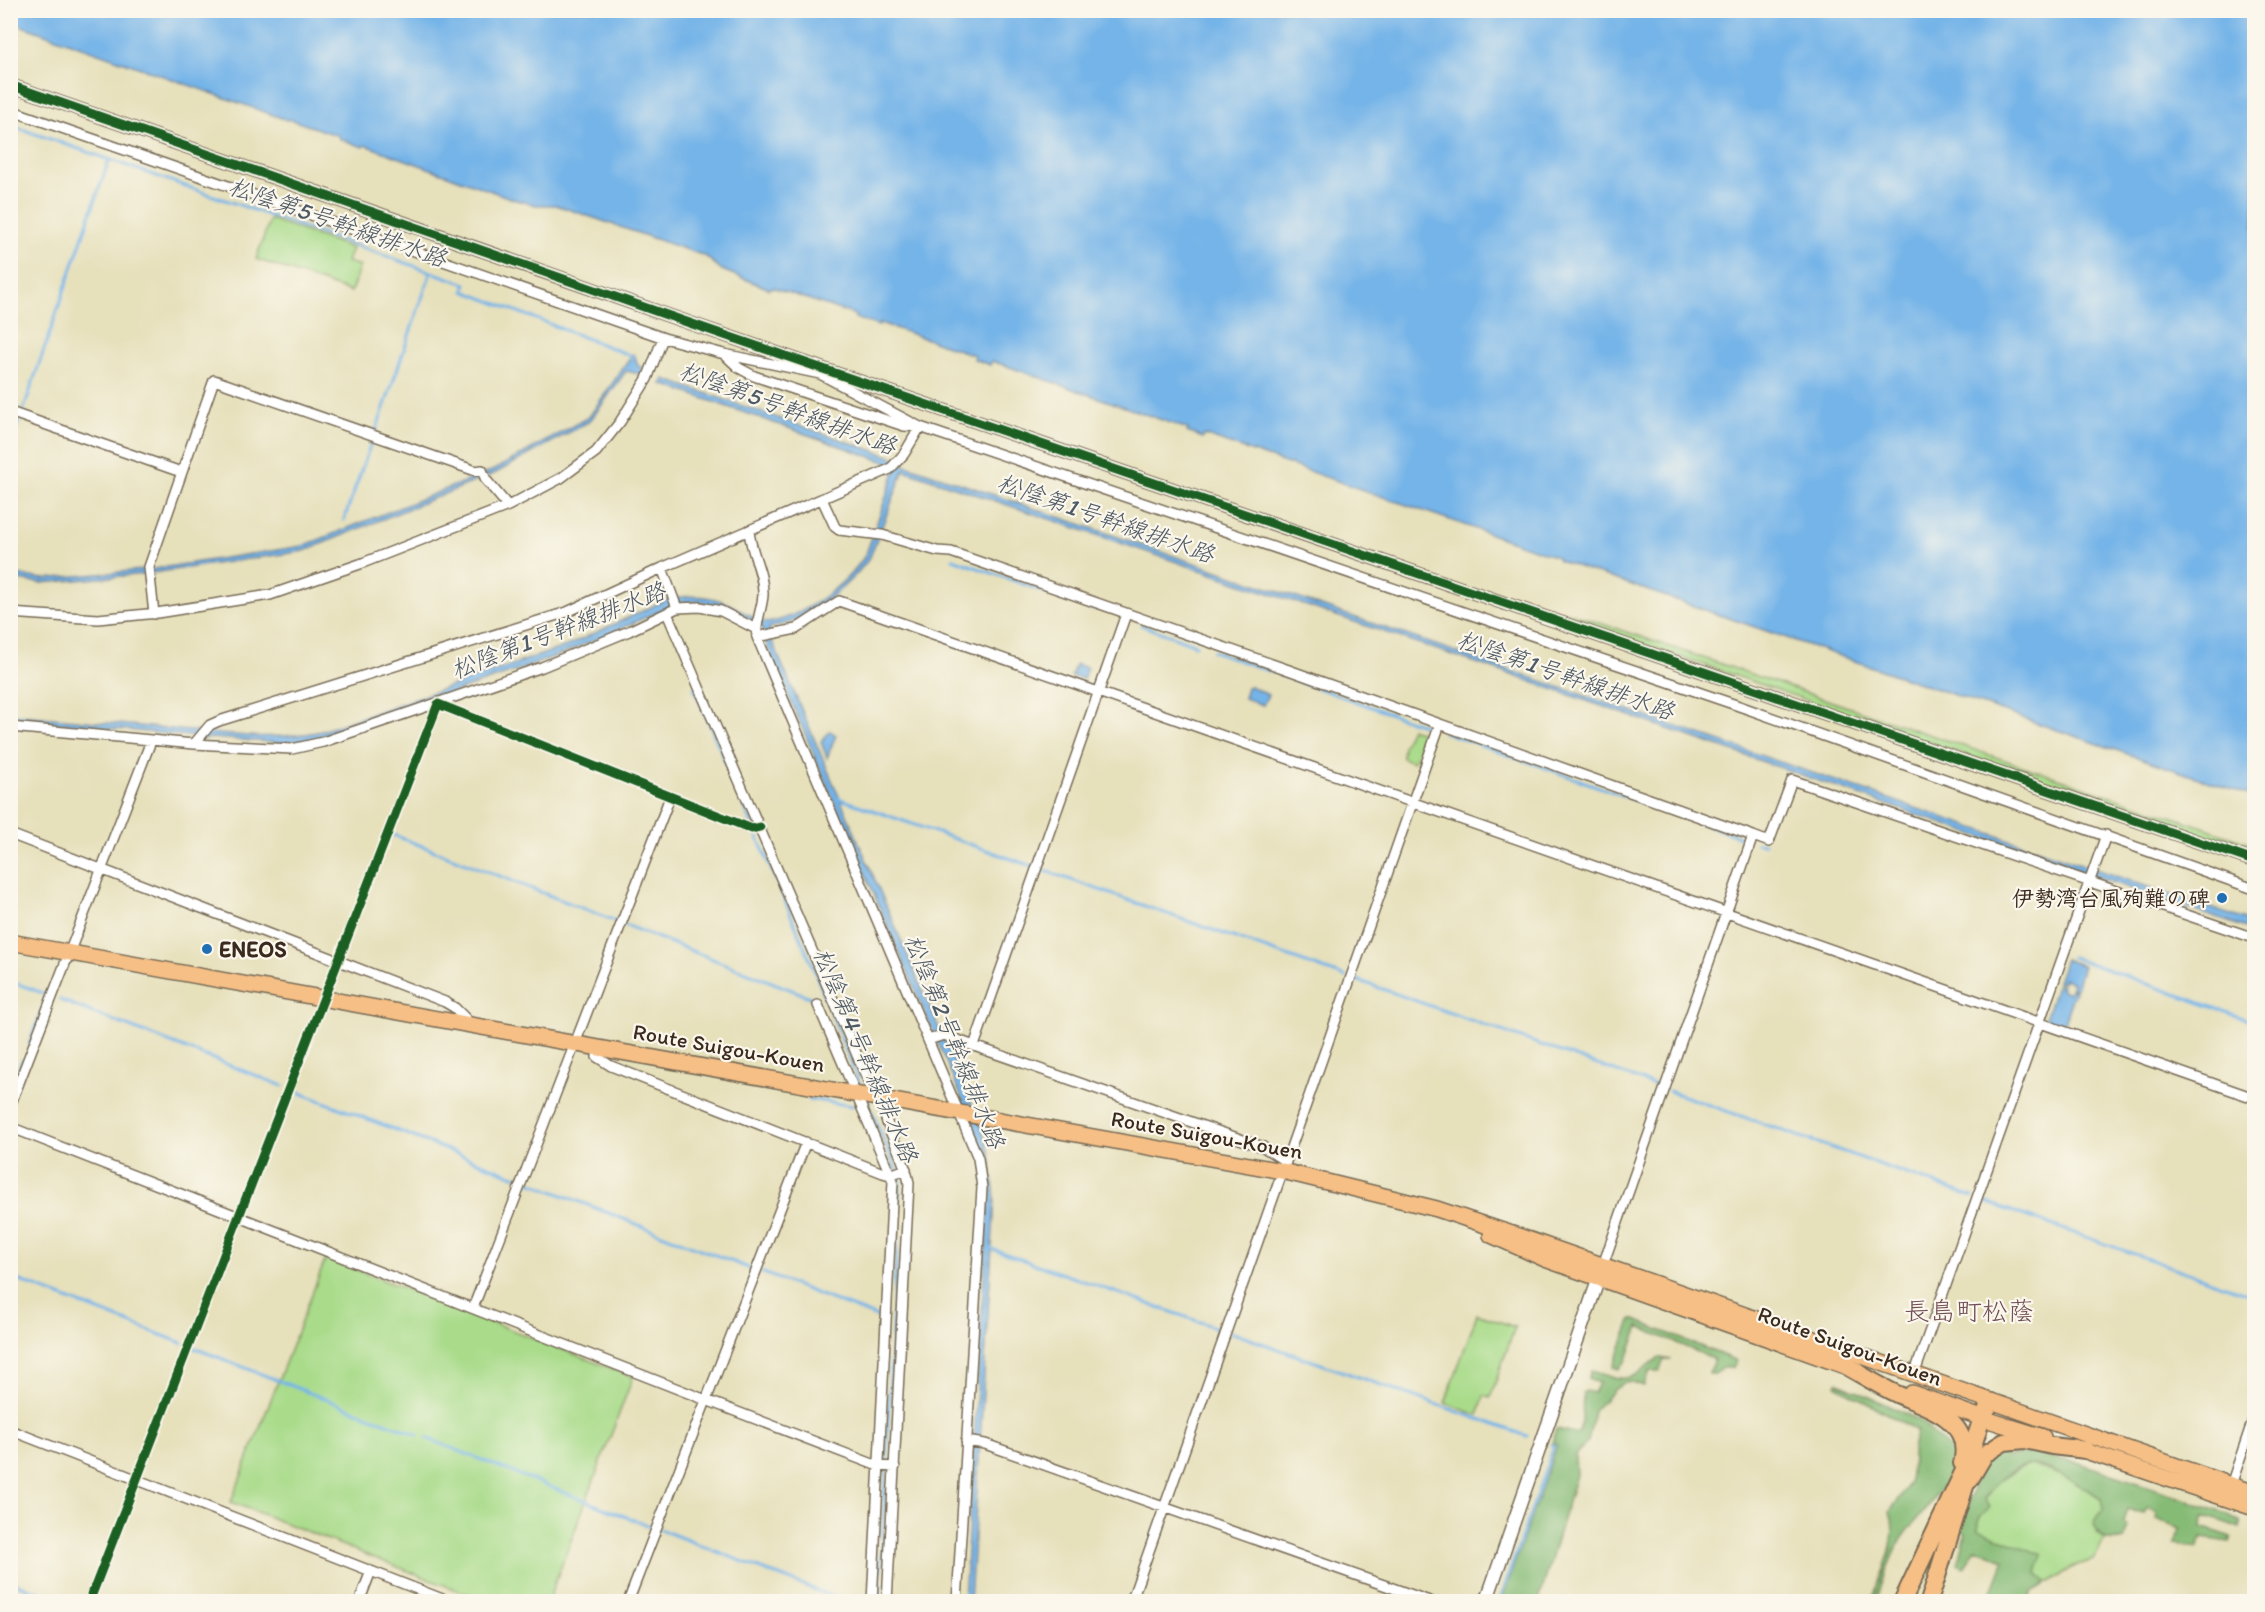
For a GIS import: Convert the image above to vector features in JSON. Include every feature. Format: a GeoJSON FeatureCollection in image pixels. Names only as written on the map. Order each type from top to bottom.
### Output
{"type":"FeatureCollection","features":[{"type":"Feature","properties":{"kind":"highway"},"geometry":{"type":"LineString","coordinates":[[1846,1366],[1898,1395],[1939,1412],[1956,1427],[1964,1447],[1958,1494]]}},
{"type":"Feature","properties":{"kind":"highway"},"geometry":{"type":"LineString","coordinates":[[1929,1602],[1958,1494],[1991,1402]]}},
{"type":"Feature","properties":{"kind":"highway"},"geometry":{"type":"LineString","coordinates":[[1902,1602],[1958,1494],[1985,1454],[2004,1442],[2025,1440],[2086,1450]]}},
{"type":"Feature","properties":{"kind":"main road","name":"Route Suigou-Kouen"},"geometry":{"type":"LineString","coordinates":[[10,942],[967,1113],[1284,1166],[1437,1209],[1985,1419],[2086,1450],[2254,1508]]}},
{"type":"Feature","properties":{"kind":"main road","name":"Route Suigou-Kouen"},"geometry":{"type":"LineString","coordinates":[[1601,1272],[1914,1375],[2254,1493]]}},
{"type":"Feature","properties":{"kind":"street"},"geometry":{"type":"LineString","coordinates":[[10,85],[821,371],[2254,861]]}},
{"type":"Feature","properties":{"kind":"street"},"geometry":{"type":"LineString","coordinates":[[10,110],[663,338],[724,354],[821,371],[920,427],[1731,704],[2254,889]]}},
{"type":"Feature","properties":{"kind":"street"},"geometry":{"type":"LineString","coordinates":[[10,613],[98,619],[154,614],[270,595],[360,564],[508,506],[561,478],[596,452],[620,422],[647,380],[663,338]]}},
{"type":"Feature","properties":{"kind":"street"},"geometry":{"type":"LineString","coordinates":[[724,354],[739,368],[754,376],[904,426],[920,427]]}},
{"type":"Feature","properties":{"kind":"street"},"geometry":{"type":"LineString","coordinates":[[154,614],[149,567],[214,380],[476,471],[482,470],[508,506]]}},
{"type":"Feature","properties":{"kind":"street"},"geometry":{"type":"LineString","coordinates":[[10,412],[181,472]]}},
{"type":"Feature","properties":{"kind":"street"},"geometry":{"type":"LineString","coordinates":[[195,743],[208,728],[219,721],[567,612],[892,468],[920,427]]}},
{"type":"Feature","properties":{"kind":"street"},"geometry":{"type":"LineString","coordinates":[[822,499],[835,527],[839,530],[882,535],[937,551],[950,552],[1769,842],[1792,780],[2254,938]]}},
{"type":"Feature","properties":{"kind":"street"},"geometry":{"type":"LineString","coordinates":[[749,530],[761,574],[763,596],[758,617],[758,633],[930,1039],[967,1113],[978,1158],[982,1188],[957,1602]]}},
{"type":"Feature","properties":{"kind":"street"},"geometry":{"type":"LineString","coordinates":[[662,568],[675,604]]}},
{"type":"Feature","properties":{"kind":"street"},"geometry":{"type":"LineString","coordinates":[[675,604],[721,611],[758,633],[772,634],[796,629],[839,601],[2254,1098]]}},
{"type":"Feature","properties":{"kind":"street"},"geometry":{"type":"LineString","coordinates":[[10,727],[151,741],[292,748],[309,746],[542,667],[667,613],[675,604]]}},
{"type":"Feature","properties":{"kind":"street"},"geometry":{"type":"LineString","coordinates":[[667,613],[756,828],[877,1097],[909,1183],[887,1602]]}},
{"type":"Feature","properties":{"kind":"street"},"geometry":{"type":"LineString","coordinates":[[974,1046],[1126,614]]}},
{"type":"Feature","properties":{"kind":"street"},"geometry":{"type":"LineString","coordinates":[[438,704],[670,797],[756,828]]}},
{"type":"Feature","properties":{"kind":"street"},"geometry":{"type":"LineString","coordinates":[[89,1602],[438,704]]}},
{"type":"Feature","properties":{"kind":"street"},"geometry":{"type":"LineString","coordinates":[[1131,1602],[1440,724]]}},
{"type":"Feature","properties":{"kind":"street"},"geometry":{"type":"LineString","coordinates":[[10,1106],[151,741]]}},
{"type":"Feature","properties":{"kind":"street"},"geometry":{"type":"LineString","coordinates":[[472,1308],[670,797]]}},
{"type":"Feature","properties":{"kind":"street"},"geometry":{"type":"LineString","coordinates":[[10,834],[445,1002],[455,1008],[470,1023]]}},
{"type":"Feature","properties":{"kind":"street"},"geometry":{"type":"LineString","coordinates":[[1914,1375],[2106,835]]}},
{"type":"Feature","properties":{"kind":"street"},"geometry":{"type":"LineString","coordinates":[[1486,1602],[1754,836]]}},
{"type":"Feature","properties":{"kind":"street"},"geometry":{"type":"LineString","coordinates":[[818,1005],[893,1182],[872,1602]]}},
{"type":"Feature","properties":{"kind":"street"},"geometry":{"type":"LineString","coordinates":[[930,1039],[944,1035],[1263,1147],[1284,1166]]}},
{"type":"Feature","properties":{"kind":"street"},"geometry":{"type":"LineString","coordinates":[[598,1048],[597,1057],[611,1066],[891,1174],[905,1170]]}},
{"type":"Feature","properties":{"kind":"street"},"geometry":{"type":"LineString","coordinates":[[10,1127],[706,1401],[879,1466],[893,1467]]}},
{"type":"Feature","properties":{"kind":"street"},"geometry":{"type":"LineString","coordinates":[[628,1602],[806,1142]]}},
{"type":"Feature","properties":{"kind":"street"},"geometry":{"type":"LineString","coordinates":[[2231,1485],[2254,1417]]}},
{"type":"Feature","properties":{"kind":"street"},"geometry":{"type":"LineString","coordinates":[[10,1430],[450,1602]]}},
{"type":"Feature","properties":{"kind":"street"},"geometry":{"type":"LineString","coordinates":[[968,1442],[981,1443],[1432,1602]]}},
{"type":"Feature","properties":{"kind":"street"},"geometry":{"type":"LineString","coordinates":[[359,1602],[371,1570]]}},
{"type":"Feature","properties":{"kind":"green space"},"geometry":{"type":"Polygon","coordinates":[[[270,219],[352,248],[347,262],[360,266],[351,292],[256,259],[270,219]]]}},
{"type":"Feature","properties":{"kind":"green space"},"geometry":{"type":"Polygon","coordinates":[[[1567,612],[2253,844],[2251,850],[2243,847],[2242,850],[1565,617],[1567,612]]]}},
{"type":"Feature","properties":{"kind":"green space"},"geometry":{"type":"Polygon","coordinates":[[[1411,728],[1424,734],[1414,762],[1402,758],[1403,746],[1411,728]]]}},
{"type":"Feature","properties":{"kind":"green space"},"geometry":{"type":"Polygon","coordinates":[[[326,1258],[633,1377],[548,1601],[485,1601],[231,1502],[326,1258]]]}},
{"type":"Feature","properties":{"kind":"green space"},"geometry":{"type":"Polygon","coordinates":[[[1477,1314],[1515,1327],[1490,1398],[1484,1396],[1478,1415],[1445,1403],[1477,1314]]]}},
{"type":"Feature","properties":{"kind":"green space"},"geometry":{"type":"Polygon","coordinates":[[[1632,1319],[1737,1361],[1733,1368],[1721,1368],[1715,1374],[1709,1374],[1714,1359],[1639,1327],[1626,1361],[1619,1369],[1613,1367],[1632,1319]]]}},
{"type":"Feature","properties":{"kind":"green space"},"geometry":{"type":"Polygon","coordinates":[[[1661,1358],[1671,1360],[1664,1360],[1659,1371],[1650,1371],[1644,1386],[1625,1382],[1594,1411],[1588,1442],[1575,1455],[1576,1475],[1539,1601],[1501,1601],[1557,1445],[1552,1443],[1556,1429],[1578,1434],[1582,1422],[1583,1393],[1586,1391],[1594,1393],[1599,1383],[1588,1379],[1591,1371],[1617,1378],[1628,1378],[1661,1358]]]}},
{"type":"Feature","properties":{"kind":"green space"},"geometry":{"type":"Polygon","coordinates":[[[1837,1382],[1919,1420],[1957,1456],[1939,1491],[1894,1551],[1876,1601],[1872,1601],[1884,1569],[1893,1534],[1890,1511],[1909,1484],[1913,1444],[1917,1431],[1836,1385],[1837,1382]]]}},
{"type":"Feature","properties":{"kind":"green space"},"geometry":{"type":"Polygon","coordinates":[[[1999,1453],[2005,1457],[2029,1453],[2080,1463],[2227,1514],[2241,1522],[2241,1528],[2203,1515],[2202,1527],[2232,1537],[2230,1542],[2202,1538],[2197,1548],[2175,1544],[2180,1528],[2156,1519],[2157,1512],[2147,1508],[2144,1514],[2127,1509],[2123,1523],[2128,1528],[2124,1539],[2105,1539],[2098,1533],[2094,1524],[2103,1510],[2101,1498],[2065,1477],[2044,1468],[2035,1465],[2021,1467],[2003,1477],[1984,1499],[1990,1507],[1979,1517],[1978,1529],[2042,1555],[2037,1574],[2047,1583],[2032,1593],[2030,1601],[1988,1601],[2004,1560],[1976,1548],[1964,1568],[1958,1564],[1966,1534],[1962,1529],[1977,1474],[1986,1460],[1999,1453]]]}},
{"type":"Feature","properties":{"kind":"green space"},"geometry":{"type":"Polygon","coordinates":[[[2030,1464],[2066,1477],[2101,1498],[2103,1510],[2096,1533],[2104,1539],[2094,1560],[2077,1565],[2047,1583],[1978,1529],[1983,1505],[1993,1488],[2008,1474],[2030,1464]]]}},
{"type":"Feature","properties":{"kind":"water"},"geometry":{"type":"Polygon","coordinates":[[[11,10],[2254,11],[2254,797],[1558,560],[1557,557],[1204,435],[1203,438],[1187,432],[1188,429],[992,361],[990,365],[974,359],[974,355],[880,323],[879,326],[855,318],[855,315],[772,287],[770,289],[722,270],[705,256],[556,205],[537,205],[516,200],[365,145],[363,147],[340,139],[339,136],[287,120],[11,22],[11,10]]]}},
{"type":"Feature","properties":{"kind":"water"},"geometry":{"type":"Polygon","coordinates":[[[633,354],[638,366],[643,368],[640,374],[626,371],[590,421],[496,473],[304,551],[145,574],[41,583],[11,579],[10,574],[43,579],[154,569],[303,546],[494,470],[589,417],[633,354]]]}},
{"type":"Feature","properties":{"kind":"water"},"geometry":{"type":"Polygon","coordinates":[[[664,379],[892,457],[903,464],[2254,923],[2254,931],[1500,671],[904,470],[870,557],[863,566],[846,584],[816,609],[789,623],[769,628],[771,639],[982,1128],[990,1154],[995,1198],[970,1601],[964,1601],[989,1195],[986,1170],[976,1136],[961,1102],[963,1101],[765,641],[762,627],[722,607],[689,601],[678,603],[567,652],[513,672],[320,737],[283,743],[211,738],[202,740],[190,736],[11,719],[10,714],[265,737],[322,731],[567,646],[666,600],[689,596],[713,598],[767,623],[781,620],[809,607],[836,588],[858,566],[866,554],[896,469],[889,463],[662,384],[664,379]]]}},
{"type":"Feature","properties":{"kind":"water"},"geometry":{"type":"Polygon","coordinates":[[[1076,664],[1087,668],[1083,679],[1071,676],[1076,664]]]}},
{"type":"Feature","properties":{"kind":"water"},"geometry":{"type":"Polygon","coordinates":[[[1250,686],[1268,695],[1263,705],[1244,698],[1247,687],[1250,686]]]}},
{"type":"Feature","properties":{"kind":"water"},"geometry":{"type":"Polygon","coordinates":[[[830,731],[836,735],[827,758],[821,742],[830,731]]]}},
{"type":"Feature","properties":{"kind":"water"},"geometry":{"type":"Polygon","coordinates":[[[2065,959],[2083,966],[2076,988],[2071,987],[2072,982],[2064,979],[2062,983],[2057,982],[2065,959]]]}},
{"type":"Feature","properties":{"kind":"water"},"geometry":{"type":"Polygon","coordinates":[[[2057,984],[2062,986],[2061,990],[2069,993],[2070,988],[2075,990],[2063,1025],[2045,1019],[2057,984]]]}},
{"type":"Feature","properties":{"kind":"waterway","name":"松陰第5号幹線排水路"},"geometry":{"type":"LineString","coordinates":[[10,125],[466,284],[464,291],[632,356],[631,359]]}},
{"type":"Feature","properties":{"kind":"waterway"},"geometry":{"type":"LineString","coordinates":[[23,411],[109,160]]}},
{"type":"Feature","properties":{"kind":"waterway"},"geometry":{"type":"LineString","coordinates":[[376,431],[431,272]]}},
{"type":"Feature","properties":{"kind":"waterway"},"geometry":{"type":"LineString","coordinates":[[10,446],[19,421]]}},
{"type":"Feature","properties":{"kind":"waterway"},"geometry":{"type":"LineString","coordinates":[[344,520],[372,440]]}},
{"type":"Feature","properties":{"kind":"waterway"},"geometry":{"type":"LineString","coordinates":[[953,559],[1093,609]]}},
{"type":"Feature","properties":{"kind":"waterway"},"geometry":{"type":"LineString","coordinates":[[1141,625],[1196,645]]}},
{"type":"Feature","properties":{"kind":"waterway"},"geometry":{"type":"LineString","coordinates":[[1213,651],[1272,672]]}},
{"type":"Feature","properties":{"kind":"waterway"},"geometry":{"type":"LineString","coordinates":[[1278,674],[1431,728]]}},
{"type":"Feature","properties":{"kind":"waterway","name":"松陰第4号幹線排水路"},"geometry":{"type":"LineString","coordinates":[[694,688],[811,962],[863,1092]]}},
{"type":"Feature","properties":{"kind":"waterway"},"geometry":{"type":"LineString","coordinates":[[1444,732],[1746,839]]}},
{"type":"Feature","properties":{"kind":"waterway"},"geometry":{"type":"LineString","coordinates":[[838,798],[1032,866]]}},
{"type":"Feature","properties":{"kind":"waterway"},"geometry":{"type":"LineString","coordinates":[[391,834],[618,922]]}},
{"type":"Feature","properties":{"kind":"waterway"},"geometry":{"type":"LineString","coordinates":[[1757,843],[1765,844]]}},
{"type":"Feature","properties":{"kind":"waterway"},"geometry":{"type":"LineString","coordinates":[[1040,869],[1346,977]]}},
{"type":"Feature","properties":{"kind":"waterway"},"geometry":{"type":"LineString","coordinates":[[625,925],[810,997]]}},
{"type":"Feature","properties":{"kind":"waterway"},"geometry":{"type":"LineString","coordinates":[[2072,957],[2254,1022]]}},
{"type":"Feature","properties":{"kind":"waterway"},"geometry":{"type":"LineString","coordinates":[[1354,979],[1660,1087]]}},
{"type":"Feature","properties":{"kind":"waterway"},"geometry":{"type":"LineString","coordinates":[[10,981],[48,995]]}},
{"type":"Feature","properties":{"kind":"waterway"},"geometry":{"type":"LineString","coordinates":[[29,1044],[46,1000]]}},
{"type":"Feature","properties":{"kind":"waterway"},"geometry":{"type":"LineString","coordinates":[[60,1000],[283,1086]]}},
{"type":"Feature","properties":{"kind":"waterway"},"geometry":{"type":"LineString","coordinates":[[17,1074],[22,1060]]}},
{"type":"Feature","properties":{"kind":"waterway"},"geometry":{"type":"LineString","coordinates":[[293,1090],[517,1177]]}},
{"type":"Feature","properties":{"kind":"waterway"},"geometry":{"type":"LineString","coordinates":[[1669,1091],[1973,1197]]}},
{"type":"Feature","properties":{"kind":"waterway"},"geometry":{"type":"LineString","coordinates":[[809,1099],[853,1106]]}},
{"type":"Feature","properties":{"kind":"waterway","name":"松陰第4号幹線排水路"},"geometry":{"type":"LineString","coordinates":[[867,1100],[900,1179],[879,1602]]}},
{"type":"Feature","properties":{"kind":"waterway"},"geometry":{"type":"LineString","coordinates":[[527,1181],[751,1269]]}},
{"type":"Feature","properties":{"kind":"waterway"},"geometry":{"type":"LineString","coordinates":[[1980,1200],[2254,1296]]}},
{"type":"Feature","properties":{"kind":"waterway"},"geometry":{"type":"LineString","coordinates":[[989,1248],[1223,1330]]}},
{"type":"Feature","properties":{"kind":"waterway"},"geometry":{"type":"LineString","coordinates":[[761,1272],[882,1319]]}},
{"type":"Feature","properties":{"kind":"waterway"},"geometry":{"type":"LineString","coordinates":[[10,1277],[182,1343]]}},
{"type":"Feature","properties":{"kind":"waterway"},"geometry":{"type":"LineString","coordinates":[[1230,1332],[1527,1436]]}},
{"type":"Feature","properties":{"kind":"waterway"},"geometry":{"type":"LineString","coordinates":[[192,1347],[418,1435]]}},
{"type":"Feature","properties":{"kind":"waterway"},"geometry":{"type":"LineString","coordinates":[[426,1438],[652,1527]]}},
{"type":"Feature","properties":{"kind":"waterway"},"geometry":{"type":"LineString","coordinates":[[1499,1602],[1554,1446],[1551,1445]]}},
{"type":"Feature","properties":{"kind":"waterway"},"geometry":{"type":"LineString","coordinates":[[659,1529],[846,1602]]}},
{"type":"Feature","properties":{"kind":"waterway"},"geometry":{"type":"LineString","coordinates":[[10,1581],[62,1602]]}},
{"type":"Feature","properties":{"kind":"cycle path"},"geometry":{"type":"LineString","coordinates":[[10,85],[701,327],[2254,861]]}},
{"type":"Feature","properties":{"kind":"cycle path"},"geometry":{"type":"LineString","coordinates":[[89,1602],[438,704],[752,829],[760,827]]}},
{"type":"Feature","properties":{"kind":"place","name":"伊勢湾台風殉難の碑"},"geometry":{"type":"Point","coordinates":[2222,898]}},
{"type":"Feature","properties":{"kind":"place","name":"ENEOS"},"geometry":{"type":"Point","coordinates":[207,949]}},
{"type":"Feature","properties":{"kind":"district","name":"長島町松蔭"},"geometry":{"type":"Point","coordinates":[1969,1311]}},
{"type":"Feature","properties":{"kind":"water label","name":"松陰第1号幹線排水路"},"geometry":{"type":"Point","coordinates":[1106,518]}},
{"type":"Feature","properties":{"kind":"water label","name":"松陰第1号幹線排水路"},"geometry":{"type":"Point","coordinates":[558,630]}},
{"type":"Feature","properties":{"kind":"water label","name":"松陰第1号幹線排水路"},"geometry":{"type":"Point","coordinates":[1566,675]}},
{"type":"Feature","properties":{"kind":"water label","name":"松陰第2号幹線排水路"},"geometry":{"type":"Point","coordinates":[955,1041]}}]}
